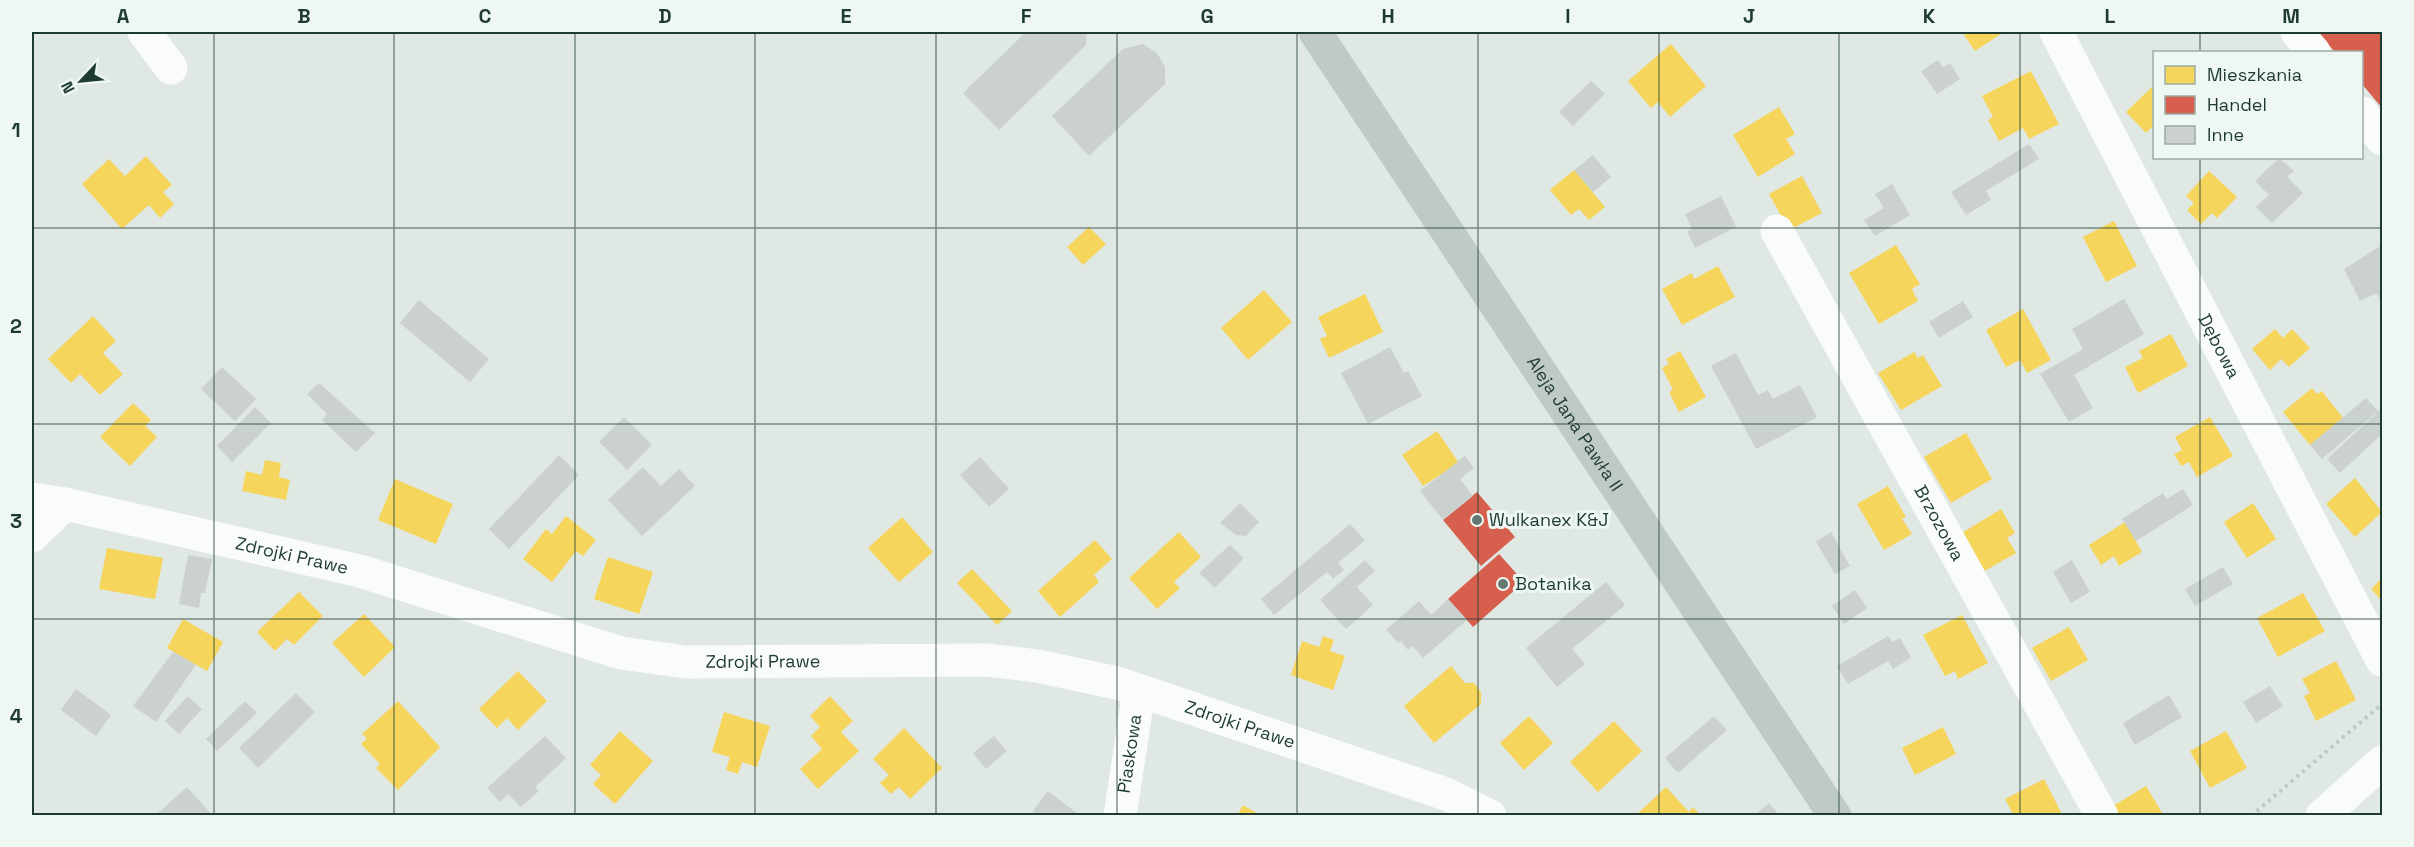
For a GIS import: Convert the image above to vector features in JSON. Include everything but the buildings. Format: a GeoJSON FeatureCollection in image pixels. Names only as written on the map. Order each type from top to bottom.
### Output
{"type":"FeatureCollection","features":[{"type":"Feature","properties":{"kind":"main road","name":"Aleja Jana Pawła II"},"geometry":{"type":"LineString","coordinates":[[1316,32],[1835,816]]}},
{"type":"Feature","properties":{"kind":"street"},"geometry":{"type":"LineString","coordinates":[[144,32],[171,68]]}},
{"type":"Feature","properties":{"kind":"street","name":"Dębowa"},"geometry":{"type":"LineString","coordinates":[[2056,32],[2382,660]]}},
{"type":"Feature","properties":{"kind":"street"},"geometry":{"type":"LineString","coordinates":[[2297,32],[2313,51]]}},
{"type":"Feature","properties":{"kind":"street"},"geometry":{"type":"LineString","coordinates":[[2363,115],[2382,139]]}},
{"type":"Feature","properties":{"kind":"street","name":"Brzozowa"},"geometry":{"type":"LineString","coordinates":[[1777,231],[2102,816]]}},
{"type":"Feature","properties":{"kind":"street","name":"Zdrojki Prawe"},"geometry":{"type":"LineString","coordinates":[[32,499],[65,504],[360,571],[621,653],[686,662],[987,660],[1037,666],[1140,691],[1446,794],[1490,816]]}},
{"type":"Feature","properties":{"kind":"street"},"geometry":{"type":"LineString","coordinates":[[32,536],[65,504]]}},
{"type":"Feature","properties":{"kind":"street","name":"Piaskowa"},"geometry":{"type":"LineString","coordinates":[[1120,816],[1140,691]]}},
{"type":"Feature","properties":{"kind":"street"},"geometry":{"type":"LineString","coordinates":[[2322,816],[2382,762]]}},
{"type":"Feature","properties":{"kind":"path"},"geometry":{"type":"LineString","coordinates":[[2251,816],[2382,704]]}},
{"type":"Feature","properties":{"kind":"place","name":"Wulkanex K&J"},"geometry":{"type":"Point","coordinates":[1477,520]}},
{"type":"Feature","properties":{"kind":"place","name":"Botanika"},"geometry":{"type":"Point","coordinates":[1503,584]}}]}
